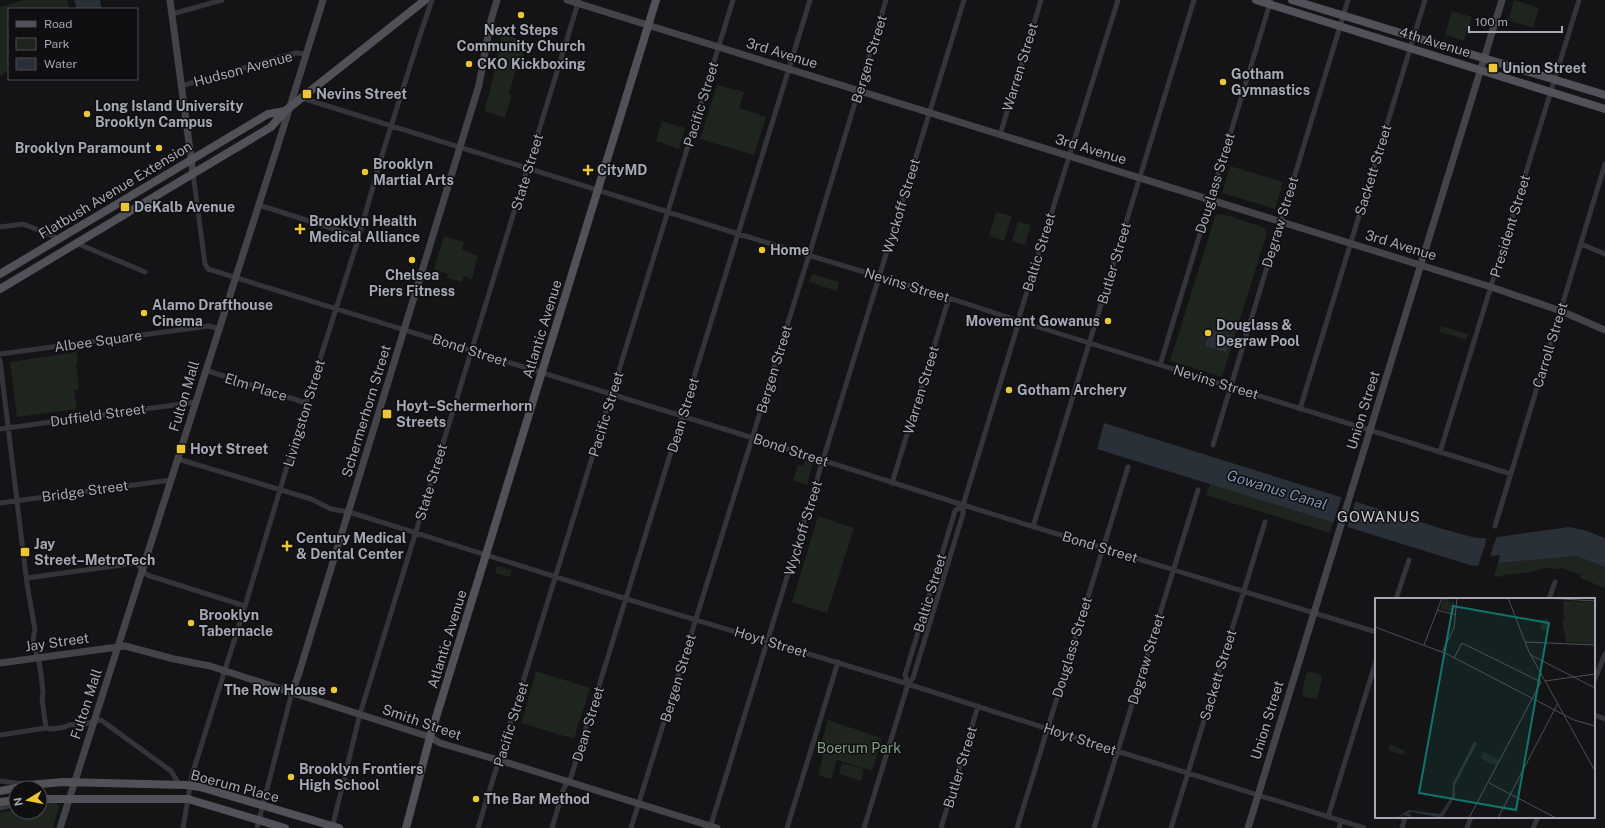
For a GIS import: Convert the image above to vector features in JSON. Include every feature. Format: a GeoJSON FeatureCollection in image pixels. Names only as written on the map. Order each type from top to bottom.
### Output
{"type":"FeatureCollection","features":[{"type":"Feature","properties":{"kind":"main road"},"geometry":{"type":"LineString","coordinates":[[170,0],[193,173]]}},
{"type":"Feature","properties":{"kind":"main road","name":"Fulton Mall"},"geometry":{"type":"LineString","coordinates":[[60,828],[205,370],[259,205],[287,109],[323,0]]}},
{"type":"Feature","properties":{"kind":"main road"},"geometry":{"type":"LineString","coordinates":[[287,109],[425,0]]}},
{"type":"Feature","properties":{"kind":"main road","name":"Schermerhorn Street"},"geometry":{"type":"LineString","coordinates":[[292,692],[480,85],[491,20],[497,0]]}},
{"type":"Feature","properties":{"kind":"main road","name":"3rd Avenue"},"geometry":{"type":"LineString","coordinates":[[567,0],[579,2],[859,91],[1491,287],[1561,310],[1605,330]]}},
{"type":"Feature","properties":{"kind":"main road","name":"Atlantic Avenue"},"geometry":{"type":"LineString","coordinates":[[406,828],[430,737],[656,0]]}},
{"type":"Feature","properties":{"kind":"main road","name":"4th Avenue"},"geometry":{"type":"LineString","coordinates":[[1256,0],[1271,2],[1340,26],[1605,109]]}},
{"type":"Feature","properties":{"kind":"main road","name":"4th Avenue"},"geometry":{"type":"LineString","coordinates":[[1292,0],[1605,95]]}},
{"type":"Feature","properties":{"kind":"main road","name":"Union Street"},"geometry":{"type":"LineString","coordinates":[[1248,828],[1502,0]]}},
{"type":"Feature","properties":{"kind":"main road","name":"Flatbush Avenue Extension"},"geometry":{"type":"LineString","coordinates":[[0,274],[268,114],[287,109]]}},
{"type":"Feature","properties":{"kind":"main road","name":"Flatbush Avenue Extension"},"geometry":{"type":"LineString","coordinates":[[0,289],[271,127],[287,109]]}},
{"type":"Feature","properties":{"kind":"main road","name":"Smith Street"},"geometry":{"type":"LineString","coordinates":[[117,647],[125,646],[174,659],[210,666],[430,737],[440,743],[640,803],[712,827]]}},
{"type":"Feature","properties":{"kind":"main road","name":"Jay Street"},"geometry":{"type":"LineString","coordinates":[[0,663],[117,647]]}},
{"type":"Feature","properties":{"kind":"main road","name":"Boerum Place"},"geometry":{"type":"LineString","coordinates":[[48,783],[190,785],[334,827]]}},
{"type":"Feature","properties":{"kind":"main road","name":"Boerum Place"},"geometry":{"type":"LineString","coordinates":[[48,799],[188,799],[258,824],[285,828]]}},
{"type":"Feature","properties":{"kind":"street"},"geometry":{"type":"LineString","coordinates":[[172,14],[222,0]]}},
{"type":"Feature","properties":{"kind":"street","name":"Livingston Street"},"geometry":{"type":"LineString","coordinates":[[183,828],[192,775],[245,606],[306,402],[337,309],[419,38],[432,0]]}},
{"type":"Feature","properties":{"kind":"street","name":"Pacific Street"},"geometry":{"type":"LineString","coordinates":[[478,828],[733,0]]}},
{"type":"Feature","properties":{"kind":"street","name":"Dean Street"},"geometry":{"type":"LineString","coordinates":[[552,828],[564,788],[571,777],[810,0]]}},
{"type":"Feature","properties":{"kind":"street","name":"Bergen Street"},"geometry":{"type":"LineString","coordinates":[[631,828],[753,438],[886,0]]}},
{"type":"Feature","properties":{"kind":"street","name":"Wyckoff Street"},"geometry":{"type":"LineString","coordinates":[[712,827],[964,0]]}},
{"type":"Feature","properties":{"kind":"street","name":"Warren Street"},"geometry":{"type":"LineString","coordinates":[[1000,135],[1041,0]]}},
{"type":"Feature","properties":{"kind":"street","name":"Baltic Street"},"geometry":{"type":"LineString","coordinates":[[864,828],[908,684],[913,678],[963,514],[963,505],[1051,214],[1118,0]]}},
{"type":"Feature","properties":{"kind":"street","name":"Butler Street"},"geometry":{"type":"LineString","coordinates":[[1033,527],[1194,0]]}},
{"type":"Feature","properties":{"kind":"street","name":"Degraw Street"},"geometry":{"type":"LineString","coordinates":[[1212,445],[1348,0]]}},
{"type":"Feature","properties":{"kind":"street","name":"Sackett Street"},"geometry":{"type":"LineString","coordinates":[[1300,408],[1425,0]]}},
{"type":"Feature","properties":{"kind":"street","name":"President Street"},"geometry":{"type":"LineString","coordinates":[[1440,452],[1579,0]]}},
{"type":"Feature","properties":{"kind":"street","name":"State Street"},"geometry":{"type":"LineString","coordinates":[[334,827],[360,714],[579,2]]}},
{"type":"Feature","properties":{"kind":"street","name":"Douglass Street"},"geometry":{"type":"LineString","coordinates":[[1160,365],[1271,2]]}},
{"type":"Feature","properties":{"kind":"street","name":"Hudson Avenue"},"geometry":{"type":"LineString","coordinates":[[181,86],[296,53],[306,54]]}},
{"type":"Feature","properties":{"kind":"street","name":"Nevins Street"},"geometry":{"type":"LineString","coordinates":[[302,98],[809,256],[879,276],[1511,474]]}},
{"type":"Feature","properties":{"kind":"street","name":"Carroll Street"},"geometry":{"type":"LineString","coordinates":[[1495,526],[1581,244],[1602,182],[1605,164]]}},
{"type":"Feature","properties":{"kind":"street","name":"Bond Street"},"geometry":{"type":"LineString","coordinates":[[193,173],[206,267],[1033,527],[1375,632]]}},
{"type":"Feature","properties":{"kind":"street"},"geometry":{"type":"LineString","coordinates":[[259,205],[359,237]]}},
{"type":"Feature","properties":{"kind":"street"},"geometry":{"type":"LineString","coordinates":[[0,227],[23,224],[51,234],[58,239]]}},
{"type":"Feature","properties":{"kind":"street"},"geometry":{"type":"LineString","coordinates":[[76,243],[145,272]]}},
{"type":"Feature","properties":{"kind":"street"},"geometry":{"type":"LineString","coordinates":[[1581,244],[1605,254]]}},
{"type":"Feature","properties":{"kind":"street","name":"Warren Street"},"geometry":{"type":"LineString","coordinates":[[892,483],[949,298]]}},
{"type":"Feature","properties":{"kind":"street","name":"Albee Square"},"geometry":{"type":"LineString","coordinates":[[0,354],[209,326],[219,329]]}},
{"type":"Feature","properties":{"kind":"street"},"geometry":{"type":"LineString","coordinates":[[0,360],[34,630],[32,636],[34,649],[38,658],[46,728]]}},
{"type":"Feature","properties":{"kind":"street","name":"Elm Place"},"geometry":{"type":"LineString","coordinates":[[205,370],[306,402]]}},
{"type":"Feature","properties":{"kind":"street","name":"Duffield Street"},"geometry":{"type":"LineString","coordinates":[[0,429],[196,402]]}},
{"type":"Feature","properties":{"kind":"street","name":"Hoyt Street"},"geometry":{"type":"LineString","coordinates":[[178,459],[311,499],[331,509],[349,512],[626,599],[838,662],[1364,828]]}},
{"type":"Feature","properties":{"kind":"street","name":"Douglass Street"},"geometry":{"type":"LineString","coordinates":[[1017,828],[1128,467]]}},
{"type":"Feature","properties":{"kind":"street","name":"Bridge Street"},"geometry":{"type":"LineString","coordinates":[[0,503],[171,480]]}},
{"type":"Feature","properties":{"kind":"street","name":"Degraw Street"},"geometry":{"type":"LineString","coordinates":[[1094,828],[1198,490]]}},
{"type":"Feature","properties":{"kind":"street","name":"Baltic Street"},"geometry":{"type":"LineString","coordinates":[[908,684],[905,675],[955,512],[963,505]]}},
{"type":"Feature","properties":{"kind":"street","name":"Sackett Street"},"geometry":{"type":"LineString","coordinates":[[1171,828],[1265,522]]}},
{"type":"Feature","properties":{"kind":"street"},"geometry":{"type":"LineString","coordinates":[[1396,598],[1409,560]]}},
{"type":"Feature","properties":{"kind":"street"},"geometry":{"type":"LineString","coordinates":[[27,578],[136,563],[146,575],[245,606]]}},
{"type":"Feature","properties":{"kind":"street"},"geometry":{"type":"LineString","coordinates":[[1549,598],[1555,582]]}},
{"type":"Feature","properties":{"kind":"street"},"geometry":{"type":"LineString","coordinates":[[1595,679],[1605,654]]}},
{"type":"Feature","properties":{"kind":"street"},"geometry":{"type":"LineString","coordinates":[[787,828],[838,662]]}},
{"type":"Feature","properties":{"kind":"street"},"geometry":{"type":"LineString","coordinates":[[1328,817],[1375,664]]}},
{"type":"Feature","properties":{"kind":"street","name":"Schermerhorn Street"},"geometry":{"type":"LineString","coordinates":[[258,824],[292,692]]}},
{"type":"Feature","properties":{"kind":"street","name":"Butler Street"},"geometry":{"type":"LineString","coordinates":[[941,828],[978,706]]}},
{"type":"Feature","properties":{"kind":"street"},"geometry":{"type":"LineString","coordinates":[[1595,714],[1605,719]]}},
{"type":"Feature","properties":{"kind":"street"},"geometry":{"type":"LineString","coordinates":[[0,735],[46,728],[66,727],[69,724],[84,724],[101,720],[171,771],[179,784]]}},
{"type":"Feature","properties":{"kind":"street"},"geometry":{"type":"LineString","coordinates":[[1402,828],[1405,818]]}},
{"type":"Feature","properties":{"kind":"street"},"geometry":{"type":"LineString","coordinates":[[1467,828],[1471,818]]}},
{"type":"Feature","properties":{"kind":"street"},"geometry":{"type":"LineString","coordinates":[[1533,828],[1538,818]]}},
{"type":"Feature","properties":{"kind":"street"},"geometry":{"type":"LineString","coordinates":[[1339,828],[1341,821]]}},
{"type":"Feature","properties":{"kind":"green space"},"geometry":{"type":"Polygon","coordinates":[[[24,0],[67,0],[69,8],[8,8],[8,71],[0,76],[0,7],[24,0]]]}},
{"type":"Feature","properties":{"kind":"green space"},"geometry":{"type":"Polygon","coordinates":[[[1514,0],[1539,8],[1533,28],[1508,20],[1514,0]]]}},
{"type":"Feature","properties":{"kind":"green space"},"geometry":{"type":"Polygon","coordinates":[[[1452,11],[1472,17],[1464,41],[1445,35],[1452,11]]]}},
{"type":"Feature","properties":{"kind":"green space"},"geometry":{"type":"Polygon","coordinates":[[[502,34],[528,42],[521,63],[518,62],[509,94],[512,95],[505,118],[484,111],[491,87],[502,34]]]}},
{"type":"Feature","properties":{"kind":"green space"},"geometry":{"type":"Polygon","coordinates":[[[717,85],[744,92],[739,108],[766,117],[754,155],[700,139],[717,85]]]}},
{"type":"Feature","properties":{"kind":"green space"},"geometry":{"type":"Polygon","coordinates":[[[662,121],[685,128],[679,149],[656,141],[662,121]]]}},
{"type":"Feature","properties":{"kind":"green space"},"geometry":{"type":"Polygon","coordinates":[[[1230,166],[1283,182],[1275,209],[1222,193],[1230,166]]]}},
{"type":"Feature","properties":{"kind":"green space"},"geometry":{"type":"Polygon","coordinates":[[[996,212],[1012,216],[1004,241],[989,236],[996,212]]]}},
{"type":"Feature","properties":{"kind":"green space"},"geometry":{"type":"Polygon","coordinates":[[[1216,214],[1226,215],[1265,228],[1267,233],[1222,377],[1170,361],[1216,214]]]}},
{"type":"Feature","properties":{"kind":"green space"},"geometry":{"type":"Polygon","coordinates":[[[1018,221],[1031,225],[1025,245],[1012,241],[1018,221]]]}},
{"type":"Feature","properties":{"kind":"green space"},"geometry":{"type":"Polygon","coordinates":[[[444,236],[464,242],[462,249],[478,256],[472,279],[464,276],[462,282],[447,278],[448,274],[434,269],[444,236]]]}},
{"type":"Feature","properties":{"kind":"green space"},"geometry":{"type":"Polygon","coordinates":[[[812,274],[839,282],[837,291],[809,282],[812,274]]]}},
{"type":"Feature","properties":{"kind":"green space"},"geometry":{"type":"Polygon","coordinates":[[[1441,326],[1468,334],[1466,340],[1440,332],[1441,326]]]}},
{"type":"Feature","properties":{"kind":"green space"},"geometry":{"type":"Polygon","coordinates":[[[77,352],[78,361],[76,364],[79,389],[74,390],[77,409],[17,417],[10,362],[77,352]]]}},
{"type":"Feature","properties":{"kind":"green space"},"geometry":{"type":"Polygon","coordinates":[[[805,460],[813,463],[807,485],[793,480],[798,465],[803,466],[805,460]]]}},
{"type":"Feature","properties":{"kind":"green space"},"geometry":{"type":"Polygon","coordinates":[[[1210,484],[1333,522],[1330,533],[1206,495],[1210,484]]]}},
{"type":"Feature","properties":{"kind":"green space"},"geometry":{"type":"Polygon","coordinates":[[[818,516],[854,528],[827,613],[792,602],[818,516]]]}},
{"type":"Feature","properties":{"kind":"green space"},"geometry":{"type":"Polygon","coordinates":[[[1576,556],[1605,567],[1605,588],[1580,578],[1581,575],[1562,568],[1544,568],[1530,572],[1502,575],[1501,577],[1494,576],[1498,563],[1576,556]]]}},
{"type":"Feature","properties":{"kind":"green space"},"geometry":{"type":"Polygon","coordinates":[[[497,566],[512,570],[510,577],[495,573],[497,566]]]}},
{"type":"Feature","properties":{"kind":"green space"},"geometry":{"type":"Polygon","coordinates":[[[536,671],[590,688],[574,739],[521,723],[536,671]]]}},
{"type":"Feature","properties":{"kind":"green space"},"geometry":{"type":"Polygon","coordinates":[[[1309,672],[1320,674],[1322,677],[1318,697],[1315,699],[1304,697],[1302,694],[1306,674],[1309,672]]]}},
{"type":"Feature","properties":{"kind":"green space","name":"Boerum Park"},"geometry":{"type":"Polygon","coordinates":[[[828,720],[882,738],[872,771],[837,760],[831,779],[818,775],[823,756],[818,754],[828,720]]]}},
{"type":"Feature","properties":{"kind":"green space"},"geometry":{"type":"Polygon","coordinates":[[[842,763],[864,769],[861,781],[839,774],[842,763]]]}},
{"type":"Feature","properties":{"kind":"green space"},"geometry":{"type":"Polygon","coordinates":[[[48,803],[56,803],[59,806],[53,828],[0,828],[0,813],[8,811],[8,820],[48,820],[48,803]]]}},
{"type":"Feature","properties":{"kind":"water"},"geometry":{"type":"Polygon","coordinates":[[[74,0],[100,0],[102,8],[77,8],[74,0]]]}},
{"type":"Feature","properties":{"kind":"water"},"geometry":{"type":"Polygon","coordinates":[[[1210,329],[1231,336],[1226,352],[1205,346],[1210,329]]]}},
{"type":"Feature","properties":{"kind":"water","name":"Gowanus Canal"},"geometry":{"type":"Polygon","coordinates":[[[1104,423],[1443,529],[1476,538],[1486,538],[1485,547],[1493,546],[1497,537],[1569,527],[1587,531],[1605,538],[1605,567],[1576,556],[1498,563],[1500,555],[1481,557],[1479,565],[1473,566],[1097,449],[1104,423]]]}},
{"type":"Feature","properties":{"kind":"pier"},"geometry":{"type":"Polygon","coordinates":[[[1342,496],[1356,500],[1347,528],[1333,524],[1342,496]]]}},
{"type":"Feature","properties":{"kind":"pier"},"geometry":{"type":"Polygon","coordinates":[[[1493,546],[1490,558],[1482,559],[1480,566],[1478,567],[1484,547],[1493,546]]]}},
{"type":"Feature","properties":{"kind":"place","name":"Next Steps Community Church"},"geometry":{"type":"Point","coordinates":[521,15]}},
{"type":"Feature","properties":{"kind":"place","name":"CKO Kickboxing"},"geometry":{"type":"Point","coordinates":[469,64]}},
{"type":"Feature","properties":{"kind":"place","name":"Union Street"},"geometry":{"type":"Point","coordinates":[1493,68]}},
{"type":"Feature","properties":{"kind":"place","name":"Gotham Gymnastics"},"geometry":{"type":"Point","coordinates":[1223,82]}},
{"type":"Feature","properties":{"kind":"place","name":"Nevins Street"},"geometry":{"type":"Point","coordinates":[307,94]}},
{"type":"Feature","properties":{"kind":"place","name":"Long Island University Brooklyn Campus"},"geometry":{"type":"Point","coordinates":[87,114]}},
{"type":"Feature","properties":{"kind":"place","name":"Brooklyn Paramount"},"geometry":{"type":"Point","coordinates":[159,148]}},
{"type":"Feature","properties":{"kind":"place","name":"CityMD"},"geometry":{"type":"Point","coordinates":[588,170]}},
{"type":"Feature","properties":{"kind":"place","name":"Brooklyn Martial Arts"},"geometry":{"type":"Point","coordinates":[365,172]}},
{"type":"Feature","properties":{"kind":"place","name":"DeKalb Avenue"},"geometry":{"type":"Point","coordinates":[125,207]}},
{"type":"Feature","properties":{"kind":"place","name":"Brooklyn Health Medical Alliance"},"geometry":{"type":"Point","coordinates":[300,229]}},
{"type":"Feature","properties":{"kind":"place","name":"Home"},"geometry":{"type":"Point","coordinates":[762,250]}},
{"type":"Feature","properties":{"kind":"place","name":"Chelsea Piers Fitness"},"geometry":{"type":"Point","coordinates":[412,260]}},
{"type":"Feature","properties":{"kind":"place","name":"Alamo Drafthouse Cinema"},"geometry":{"type":"Point","coordinates":[144,313]}},
{"type":"Feature","properties":{"kind":"place","name":"Movement Gowanus"},"geometry":{"type":"Point","coordinates":[1108,321]}},
{"type":"Feature","properties":{"kind":"place","name":"Douglass & Degraw Pool"},"geometry":{"type":"Point","coordinates":[1208,333]}},
{"type":"Feature","properties":{"kind":"place","name":"Gotham Archery"},"geometry":{"type":"Point","coordinates":[1009,390]}},
{"type":"Feature","properties":{"kind":"place","name":"Hoyt–Schermerhorn Streets"},"geometry":{"type":"Point","coordinates":[387,414]}},
{"type":"Feature","properties":{"kind":"place","name":"Hoyt Street"},"geometry":{"type":"Point","coordinates":[181,449]}},
{"type":"Feature","properties":{"kind":"place","name":"Century Medical & Dental Center"},"geometry":{"type":"Point","coordinates":[287,546]}},
{"type":"Feature","properties":{"kind":"place","name":"Jay Street–MetroTech"},"geometry":{"type":"Point","coordinates":[25,552]}},
{"type":"Feature","properties":{"kind":"place","name":"Brooklyn Tabernacle"},"geometry":{"type":"Point","coordinates":[191,623]}},
{"type":"Feature","properties":{"kind":"place","name":"The Row House"},"geometry":{"type":"Point","coordinates":[334,690]}},
{"type":"Feature","properties":{"kind":"place","name":"Brooklyn Frontiers High School"},"geometry":{"type":"Point","coordinates":[291,777]}},
{"type":"Feature","properties":{"kind":"place","name":"The Bar Method"},"geometry":{"type":"Point","coordinates":[476,799]}},
{"type":"Feature","properties":{"kind":"district","name":"GOWANUS"},"geometry":{"type":"Point","coordinates":[1379,517]}}]}
